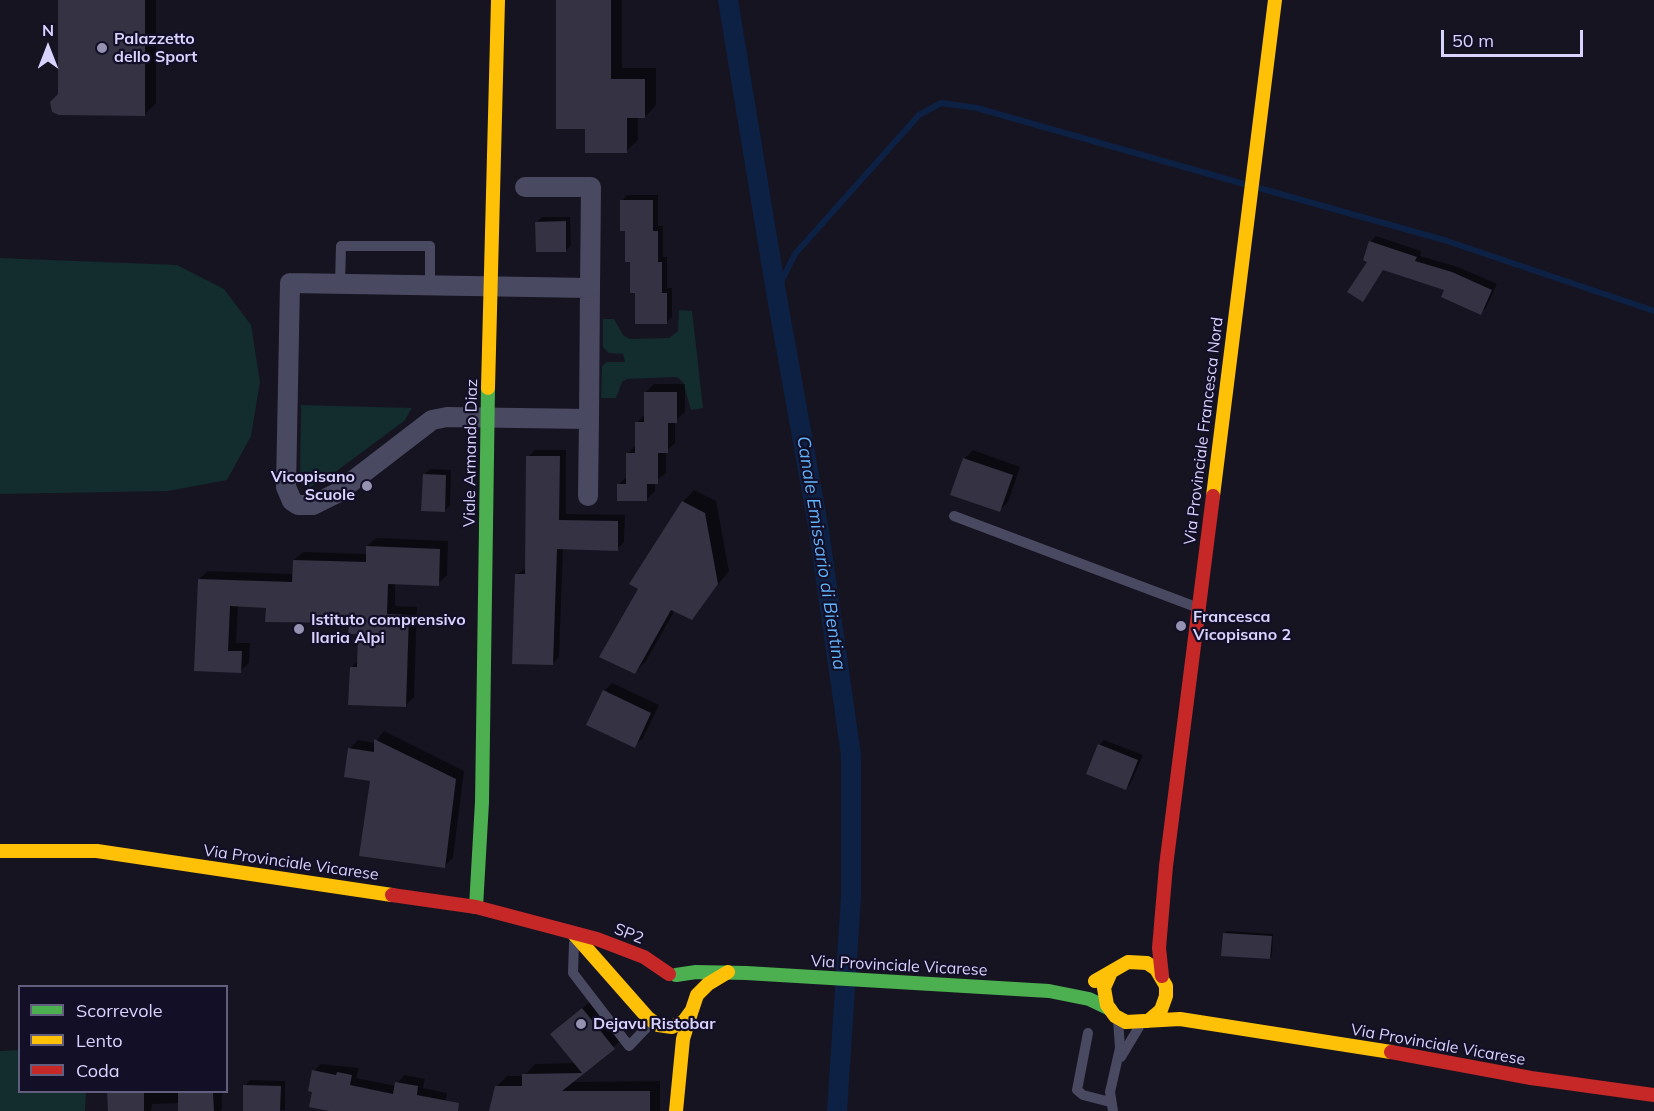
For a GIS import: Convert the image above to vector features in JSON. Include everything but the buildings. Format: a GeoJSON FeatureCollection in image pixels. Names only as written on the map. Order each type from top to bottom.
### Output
{"type":"FeatureCollection","features":[{"type":"Feature","properties":{"kind":"main road","name":"Viale Armando Diaz"},"geometry":{"type":"LineString","coordinates":[[476,907],[482,802],[487,418],[498,0]]}},
{"type":"Feature","properties":{"kind":"main road","name":"Via Provinciale Francesca Nord"},"geometry":{"type":"LineString","coordinates":[[1166,866],[1275,0]]}},
{"type":"Feature","properties":{"kind":"main road","name":"Via Provinciale Vicarese"},"geometry":{"type":"LineString","coordinates":[[0,851],[51,849],[97,851],[476,907],[574,934]]}},
{"type":"Feature","properties":{"kind":"main road"},"geometry":{"type":"LineString","coordinates":[[1146,930],[1166,866]]}},
{"type":"Feature","properties":{"kind":"main road"},"geometry":{"type":"LineString","coordinates":[[1145,1021],[1161,1010],[1166,991],[1159,948],[1166,866]]}},
{"type":"Feature","properties":{"kind":"main road"},"geometry":{"type":"LineString","coordinates":[[574,934],[648,1018],[672,1027],[684,1021],[708,984],[728,972]]}},
{"type":"Feature","properties":{"kind":"main road","name":"SP2"},"geometry":{"type":"LineString","coordinates":[[574,934],[631,951],[653,962],[690,985],[693,1005]]}},
{"type":"Feature","properties":{"kind":"main road","name":"Via Provinciale Vicarese"},"geometry":{"type":"LineString","coordinates":[[1049,991],[1084,985],[1111,972],[1132,956],[1148,963],[1162,976]]}},
{"type":"Feature","properties":{"kind":"main road","name":"Via Provinciale Vicarese"},"geometry":{"type":"LineString","coordinates":[[653,977],[728,972],[1049,991],[1089,999],[1126,1022],[1180,1019],[1654,1095]]}},
{"type":"Feature","properties":{"kind":"main road"},"geometry":{"type":"LineString","coordinates":[[1111,972],[1104,988],[1113,1012]]}},
{"type":"Feature","properties":{"kind":"main road"},"geometry":{"type":"LineString","coordinates":[[643,990],[641,1006],[661,1040]]}},
{"type":"Feature","properties":{"kind":"main road","name":"Via Provinciale Vicarese"},"geometry":{"type":"LineString","coordinates":[[1166,991],[1190,1013],[1217,1025]]}},
{"type":"Feature","properties":{"kind":"main road"},"geometry":{"type":"LineString","coordinates":[[675,1095],[683,1039],[693,1005]]}},
{"type":"Feature","properties":{"kind":"main road"},"geometry":{"type":"LineString","coordinates":[[666,1054],[676,1111]]}},
{"type":"Feature","properties":{"kind":"street"},"geometry":{"type":"LineString","coordinates":[[525,187],[591,187],[588,496]]}},
{"type":"Feature","properties":{"kind":"street"},"geometry":{"type":"LineString","coordinates":[[589,419],[447,417],[432,420],[322,502],[304,506],[292,501],[286,487],[290,283],[590,288]]}},
{"type":"Feature","properties":{"kind":"lane"},"geometry":{"type":"LineString","coordinates":[[340,284],[340,246],[430,246],[430,285]]}},
{"type":"Feature","properties":{"kind":"lane"},"geometry":{"type":"LineString","coordinates":[[954,516],[1199,608]]}},
{"type":"Feature","properties":{"kind":"lane"},"geometry":{"type":"LineString","coordinates":[[574,934],[573,973],[628,1046],[648,1018]]}},
{"type":"Feature","properties":{"kind":"lane"},"geometry":{"type":"LineString","coordinates":[[1088,1033],[1077,1090],[1111,1107],[1119,1036],[1113,1012]]}},
{"type":"Feature","properties":{"kind":"lane"},"geometry":{"type":"LineString","coordinates":[[1116,1068],[1132,1036],[1145,1021]]}},
{"type":"Feature","properties":{"kind":"green space"},"geometry":{"type":"Polygon","coordinates":[[[0,258],[177,265],[224,289],[251,325],[260,382],[251,436],[227,480],[168,491],[0,494],[0,258]]]}},
{"type":"Feature","properties":{"kind":"green space"},"geometry":{"type":"Polygon","coordinates":[[[679,310],[692,311],[703,408],[691,410],[683,382],[677,377],[627,379],[622,382],[616,398],[601,398],[602,366],[607,362],[625,362],[623,354],[609,353],[603,347],[603,319],[614,319],[623,335],[630,339],[669,338],[678,331],[679,310]]]}},
{"type":"Feature","properties":{"kind":"green space"},"geometry":{"type":"Polygon","coordinates":[[[301,405],[412,408],[404,421],[334,473],[308,488],[300,483],[301,405]]]}},
{"type":"Feature","properties":{"kind":"green space"},"geometry":{"type":"Polygon","coordinates":[[[18,1050],[18,1093],[86,1093],[85,1111],[0,1111],[0,1051],[18,1050]]]}},
{"type":"Feature","properties":{"kind":"waterway","name":"Canale Emissario di Bientina"},"geometry":{"type":"LineString","coordinates":[[728,0],[776,292],[819,531],[851,755],[851,897],[837,1111]]}},
{"type":"Feature","properties":{"kind":"waterway"},"geometry":{"type":"LineString","coordinates":[[776,292],[795,254],[919,115],[941,103],[977,108],[1244,184]]}},
{"type":"Feature","properties":{"kind":"waterway"},"geometry":{"type":"LineString","coordinates":[[1259,188],[1444,240],[1654,311]]}},
{"type":"Feature","properties":{"kind":"traffic: fast"},"geometry":{"type":"LineString","coordinates":[[476,907],[482,802],[488,388]]}},
{"type":"Feature","properties":{"kind":"traffic: fast"},"geometry":{"type":"LineString","coordinates":[[676,975],[696,972],[746,973],[1049,991],[1089,999],[1110,1009]]}},
{"type":"Feature","properties":{"kind":"traffic: slow"},"geometry":{"type":"LineString","coordinates":[[488,388],[498,0]]}},
{"type":"Feature","properties":{"kind":"traffic: slow"},"geometry":{"type":"LineString","coordinates":[[1213,496],[1275,0]]}},
{"type":"Feature","properties":{"kind":"traffic: slow"},"geometry":{"type":"LineString","coordinates":[[0,851],[97,851],[392,895]]}},
{"type":"Feature","properties":{"kind":"traffic: slow"},"geometry":{"type":"LineString","coordinates":[[574,934],[648,1018],[658,1025],[672,1027],[684,1021],[692,1010],[697,995],[708,984],[728,972]]}},
{"type":"Feature","properties":{"kind":"traffic: slow"},"geometry":{"type":"LineString","coordinates":[[1095,981],[1128,962],[1147,963],[1156,969],[1166,986],[1166,996],[1161,1010],[1148,1021]]}},
{"type":"Feature","properties":{"kind":"traffic: slow"},"geometry":{"type":"LineString","coordinates":[[1111,972],[1104,988],[1107,1005],[1115,1016],[1126,1022],[1180,1019],[1391,1052]]}},
{"type":"Feature","properties":{"kind":"traffic: slow"},"geometry":{"type":"LineString","coordinates":[[676,1111],[683,1039],[692,1010]]}},
{"type":"Feature","properties":{"kind":"traffic: jam"},"geometry":{"type":"LineString","coordinates":[[1162,976],[1159,948],[1166,866],[1213,496]]}},
{"type":"Feature","properties":{"kind":"traffic: jam"},"geometry":{"type":"LineString","coordinates":[[392,895],[476,907],[597,939],[644,957],[669,974]]}},
{"type":"Feature","properties":{"kind":"traffic: jam"},"geometry":{"type":"LineString","coordinates":[[1391,1052],[1531,1078],[1654,1095]]}},
{"type":"Feature","properties":{"kind":"place","name":"Palazzetto dello Sport"},"geometry":{"type":"Point","coordinates":[102,48]}},
{"type":"Feature","properties":{"kind":"place","name":"Vicopisano Scuole"},"geometry":{"type":"Point","coordinates":[367,486]}},
{"type":"Feature","properties":{"kind":"place","name":"Francesca Vicopisano 2"},"geometry":{"type":"Point","coordinates":[1181,626]}},
{"type":"Feature","properties":{"kind":"place","name":"Istituto comprensivo Ilaria Alpi"},"geometry":{"type":"Point","coordinates":[299,629]}},
{"type":"Feature","properties":{"kind":"place","name":"Dejavu Ristobar"},"geometry":{"type":"Point","coordinates":[581,1024]}}]}
